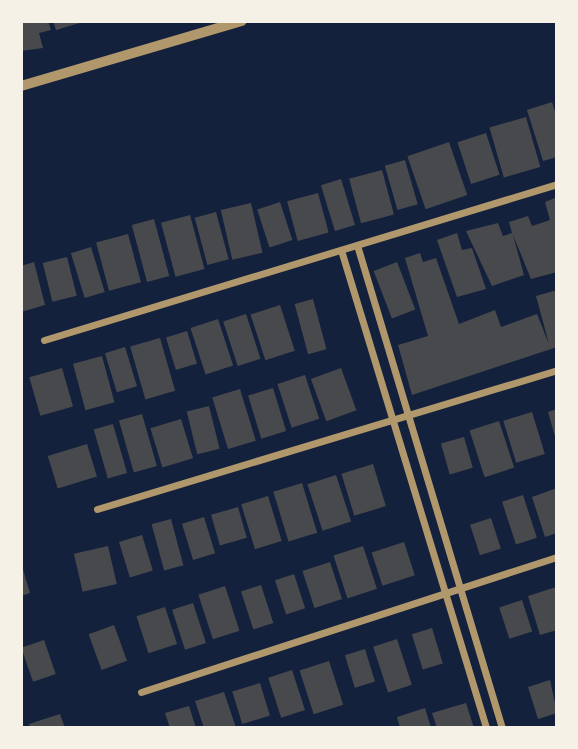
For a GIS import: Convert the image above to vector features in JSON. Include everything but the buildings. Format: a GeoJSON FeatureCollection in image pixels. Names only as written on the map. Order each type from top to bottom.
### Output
{"type":"FeatureCollection","features":[{"type":"Feature","properties":{"kind":"street"},"geometry":{"type":"LineString","coordinates":[[21,86],[242,21]]}},
{"type":"Feature","properties":{"kind":"street"},"geometry":{"type":"LineString","coordinates":[[44,340],[557,184]]}},
{"type":"Feature","properties":{"kind":"street"},"geometry":{"type":"LineString","coordinates":[[357,245],[502,728]]}},
{"type":"Feature","properties":{"kind":"street"},"geometry":{"type":"LineString","coordinates":[[341,250],[486,728]]}},
{"type":"Feature","properties":{"kind":"street"},"geometry":{"type":"LineString","coordinates":[[97,509],[557,370]]}},
{"type":"Feature","properties":{"kind":"street"},"geometry":{"type":"LineString","coordinates":[[141,692],[444,591],[557,557]]}}]}
